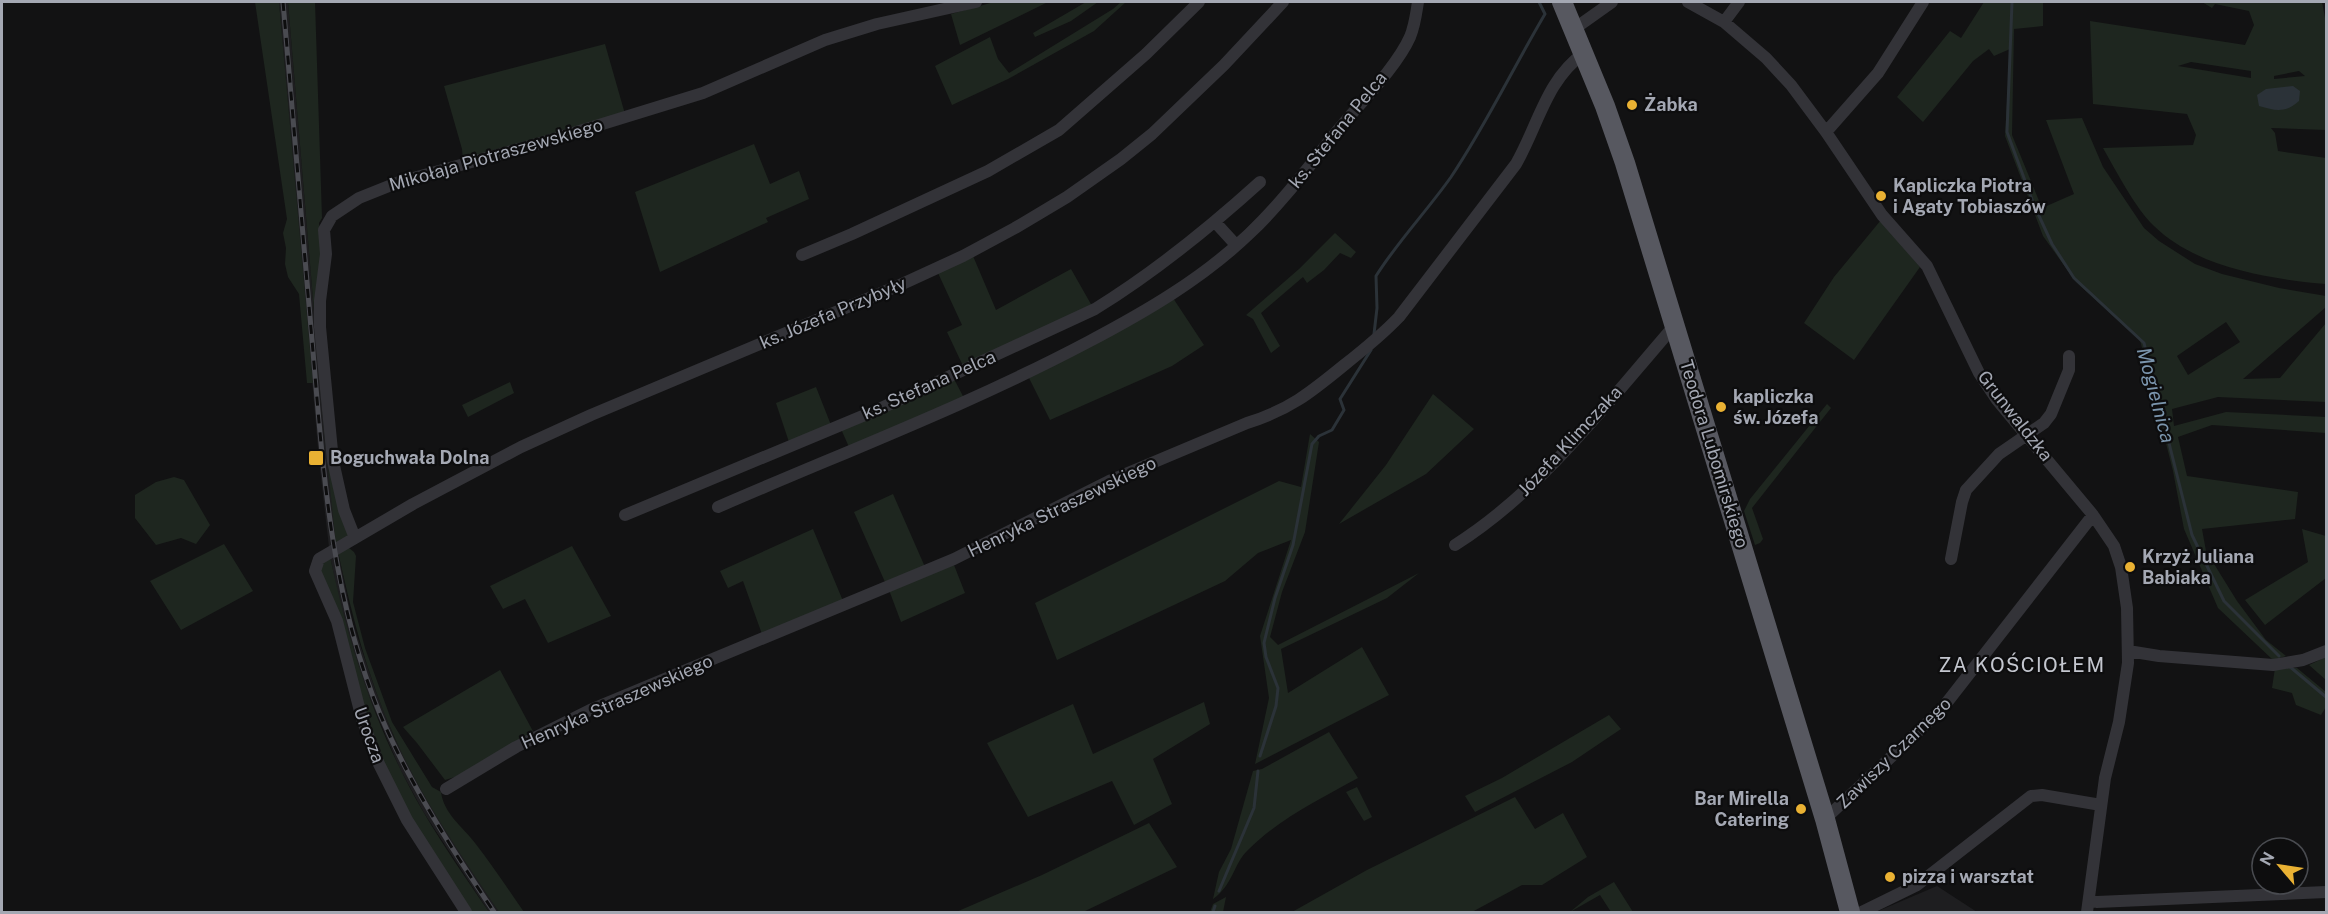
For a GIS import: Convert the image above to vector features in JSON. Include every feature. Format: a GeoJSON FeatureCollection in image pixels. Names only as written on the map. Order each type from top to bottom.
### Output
{"type":"FeatureCollection","features":[{"type":"Feature","properties":{"kind":"highway","name":"Teodora Lubomirskiego"},"geometry":{"type":"LineString","coordinates":[[1562,2],[1584,53],[1625,163],[1825,819],[1850,912]]}},
{"type":"Feature","properties":{"kind":"street","name":"Mikołaja Piotraszewskiego"},"geometry":{"type":"LineString","coordinates":[[355,538],[344,510],[333,461],[320,327],[320,302],[326,254],[324,230],[332,216],[359,198],[399,182],[544,142],[703,93],[825,40],[877,24],[976,2]]}},
{"type":"Feature","properties":{"kind":"street"},"geometry":{"type":"LineString","coordinates":[[802,255],[988,171],[1059,130],[1146,54],[1199,2]]}},
{"type":"Feature","properties":{"kind":"street","name":"ks. Józefa Przybyły"},"geometry":{"type":"LineString","coordinates":[[333,550],[413,504],[521,447],[591,415],[900,285],[963,256],[1015,228],[1076,191],[1152,134],[1224,65],[1283,2]]}},
{"type":"Feature","properties":{"kind":"street","name":"ks. Stefana Pelca"},"geometry":{"type":"LineString","coordinates":[[718,507],[957,405],[1052,361],[1163,301],[1249,234],[1287,194],[1397,58],[1410,35],[1418,2]]}},
{"type":"Feature","properties":{"kind":"street"},"geometry":{"type":"LineString","coordinates":[[1574,29],[1612,2]]}},
{"type":"Feature","properties":{"kind":"street","name":"Grunwaldzka"},"geometry":{"type":"LineString","coordinates":[[1688,2],[1724,22],[1766,58],[1791,85],[1882,215],[1927,266],[1979,373],[1997,400],[2093,515],[2114,546],[2121,567],[2127,608],[2128,651],[2119,722],[2104,778],[2088,906]]}},
{"type":"Feature","properties":{"kind":"street"},"geometry":{"type":"LineString","coordinates":[[1724,22],[1739,2]]}},
{"type":"Feature","properties":{"kind":"street"},"geometry":{"type":"LineString","coordinates":[[1826,132],[1878,73],[1923,2]]}},
{"type":"Feature","properties":{"kind":"street","name":"Henryka Straszewskiego"},"geometry":{"type":"LineString","coordinates":[[446,789],[516,747],[590,710],[954,559],[1106,483],[1247,423],[1267,417],[1299,401],[1378,339],[1399,317],[1515,164],[1527,144],[1554,85],[1565,70],[1584,53]]}},
{"type":"Feature","properties":{"kind":"street","name":"ks. Stefana Pelca"},"geometry":{"type":"LineString","coordinates":[[625,515],[877,410],[1095,309],[1170,259],[1260,182]]}},
{"type":"Feature","properties":{"kind":"street"},"geometry":{"type":"LineString","coordinates":[[1215,222],[1236,245]]}},
{"type":"Feature","properties":{"kind":"street","name":"Józefa Klimczaka"},"geometry":{"type":"LineString","coordinates":[[1455,545],[1503,511],[1561,456],[1675,325]]}},
{"type":"Feature","properties":{"kind":"street"},"geometry":{"type":"LineString","coordinates":[[1951,559],[1966,490],[1998,454],[2051,414],[2069,370],[2068,356]]}},
{"type":"Feature","properties":{"kind":"street","name":"Zawiszy Czarnego"},"geometry":{"type":"LineString","coordinates":[[1825,819],[1941,710],[2093,515]]}},
{"type":"Feature","properties":{"kind":"street","name":"Urocza"},"geometry":{"type":"LineString","coordinates":[[333,550],[320,559],[315,571],[337,621],[362,719],[378,762],[407,820],[466,912]]}},
{"type":"Feature","properties":{"kind":"street"},"geometry":{"type":"LineString","coordinates":[[2128,651],[2159,656],[2273,665],[2304,660],[2326,651]]}},
{"type":"Feature","properties":{"kind":"street"},"geometry":{"type":"LineString","coordinates":[[1862,912],[1917,885],[2031,796],[2042,795],[2101,806]]}},
{"type":"Feature","properties":{"kind":"street"},"geometry":{"type":"LineString","coordinates":[[2088,906],[2097,902],[2326,892]]}},
{"type":"Feature","properties":{"kind":"shaded area"},"geometry":{"type":"Polygon","coordinates":[[[255,2],[279,2],[313,383],[307,383],[299,294],[288,277],[285,264],[286,248],[283,233],[287,219],[255,2]]]}},
{"type":"Feature","properties":{"kind":"shaded area"},"geometry":{"type":"Polygon","coordinates":[[[279,2],[288,2],[324,430],[338,552],[353,624],[394,737],[423,791],[499,912],[489,912],[424,813],[400,769],[359,673],[340,605],[330,556],[319,460],[279,2]]]}},
{"type":"Feature","properties":{"kind":"shaded area"},"geometry":{"type":"Polygon","coordinates":[[[288,2],[315,2],[322,218],[319,223],[322,254],[319,326],[349,537],[336,545],[324,430],[288,2]]]}},
{"type":"Feature","properties":{"kind":"shaded area"},"geometry":{"type":"Polygon","coordinates":[[[994,2],[1048,2],[960,45],[951,14],[994,2]]]}},
{"type":"Feature","properties":{"kind":"shaded area"},"geometry":{"type":"Polygon","coordinates":[[[1086,2],[1098,2],[1071,21],[1035,37],[1033,33],[1086,2]]]}},
{"type":"Feature","properties":{"kind":"shaded area"},"geometry":{"type":"Polygon","coordinates":[[[1121,2],[1126,2],[1094,31],[1008,79],[952,105],[935,66],[990,37],[998,59],[1009,73],[1121,2]]]}},
{"type":"Feature","properties":{"kind":"shaded area"},"geometry":{"type":"Polygon","coordinates":[[[1984,2],[2043,2],[2043,26],[2014,29],[2012,135],[2042,208],[2074,194],[2046,120],[2082,118],[2103,167],[2144,228],[2159,241],[2195,264],[2222,274],[2279,288],[2326,296],[2326,307],[2243,379],[2280,378],[2326,323],[2326,402],[2218,397],[2172,409],[2174,426],[2226,412],[2326,417],[2326,433],[2212,425],[2178,437],[2187,476],[2298,492],[2295,519],[2202,529],[2206,551],[2237,601],[2266,640],[2286,656],[2273,660],[2218,608],[2184,529],[2173,471],[2140,340],[2076,282],[2043,236],[2005,136],[2010,49],[1994,56],[1989,49],[1973,61],[1923,122],[1897,97],[1950,31],[1961,38],[1984,2]],[[2226,322],[2177,356],[2188,375],[2240,342],[2226,322]]]}},
{"type":"Feature","properties":{"kind":"shaded area"},"geometry":{"type":"Polygon","coordinates":[[[2202,2],[2322,2],[2326,23],[2326,130],[2271,128],[2275,133],[2278,151],[2326,158],[2326,284],[2282,279],[2235,269],[2191,252],[2171,240],[2140,210],[2103,148],[2193,145],[2196,135],[2187,114],[2093,104],[2090,21],[2245,45],[2254,25],[2249,11],[2215,4],[2212,8],[2202,2]],[[2191,62],[2178,66],[2251,78],[2251,71],[2191,62]],[[2299,71],[2274,76],[2274,79],[2305,76],[2299,71]]]}},
{"type":"Feature","properties":{"kind":"shaded area"},"geometry":{"type":"Polygon","coordinates":[[[605,44],[625,114],[463,161],[462,149],[444,86],[605,44]]]}},
{"type":"Feature","properties":{"kind":"shaded area"},"geometry":{"type":"Polygon","coordinates":[[[2293,86],[2300,91],[2299,101],[2290,108],[2280,110],[2259,106],[2257,95],[2266,89],[2293,86]]]}},
{"type":"Feature","properties":{"kind":"shaded area"},"geometry":{"type":"Polygon","coordinates":[[[754,144],[770,184],[799,171],[809,199],[766,218],[768,222],[660,272],[635,192],[754,144]]]}},
{"type":"Feature","properties":{"kind":"shaded area"},"geometry":{"type":"Polygon","coordinates":[[[1881,220],[1920,267],[1854,360],[1804,323],[1834,277],[1881,220]]]}},
{"type":"Feature","properties":{"kind":"shaded area"},"geometry":{"type":"Polygon","coordinates":[[[1335,233],[1356,252],[1351,258],[1340,253],[1324,270],[1307,283],[1303,277],[1261,313],[1280,346],[1271,353],[1253,319],[1246,315],[1299,269],[1335,233]]]}},
{"type":"Feature","properties":{"kind":"shaded area"},"geometry":{"type":"Polygon","coordinates":[[[973,256],[996,310],[1071,269],[1092,306],[964,368],[947,332],[962,325],[938,273],[973,256]]]}},
{"type":"Feature","properties":{"kind":"shaded area"},"geometry":{"type":"Polygon","coordinates":[[[1173,298],[1204,345],[1172,366],[1050,420],[1028,376],[1173,298]]]}},
{"type":"Feature","properties":{"kind":"shaded area"},"geometry":{"type":"Polygon","coordinates":[[[954,379],[964,398],[849,447],[841,429],[954,379]]]}},
{"type":"Feature","properties":{"kind":"shaded area"},"geometry":{"type":"Polygon","coordinates":[[[510,382],[514,393],[468,417],[462,405],[510,382]]]}},
{"type":"Feature","properties":{"kind":"shaded area"},"geometry":{"type":"Polygon","coordinates":[[[816,387],[831,425],[789,442],[776,403],[816,387]]]}},
{"type":"Feature","properties":{"kind":"shaded area"},"geometry":{"type":"Polygon","coordinates":[[[1433,394],[1474,429],[1426,474],[1339,524],[1386,465],[1433,394]]]}},
{"type":"Feature","properties":{"kind":"shaded area"},"geometry":{"type":"Polygon","coordinates":[[[1827,404],[1831,408],[1752,508],[1763,539],[1755,545],[1744,511],[1750,499],[1827,404]]]}},
{"type":"Feature","properties":{"kind":"shaded area"},"geometry":{"type":"Polygon","coordinates":[[[1310,434],[1319,442],[1305,532],[1282,592],[1270,637],[1278,645],[1419,573],[1387,598],[1281,649],[1288,693],[1362,647],[1389,695],[1255,764],[1269,698],[1260,636],[1291,540],[1258,553],[1225,581],[1057,660],[1035,603],[1279,481],[1301,487],[1310,434]]]}},
{"type":"Feature","properties":{"kind":"shaded area"},"geometry":{"type":"Polygon","coordinates":[[[174,477],[184,480],[210,525],[196,544],[181,538],[156,545],[135,518],[135,495],[156,482],[174,477]]]}},
{"type":"Feature","properties":{"kind":"shaded area"},"geometry":{"type":"Polygon","coordinates":[[[893,494],[925,567],[885,582],[854,512],[893,494]]]}},
{"type":"Feature","properties":{"kind":"shaded area"},"geometry":{"type":"Polygon","coordinates":[[[813,529],[843,601],[763,637],[743,581],[728,588],[720,571],[813,529]]]}},
{"type":"Feature","properties":{"kind":"shaded area"},"geometry":{"type":"Polygon","coordinates":[[[2302,529],[2326,536],[2326,578],[2265,625],[2245,600],[2308,562],[2302,529]]]}},
{"type":"Feature","properties":{"kind":"shaded area"},"geometry":{"type":"Polygon","coordinates":[[[224,544],[253,591],[181,630],[150,581],[224,544]]]}},
{"type":"Feature","properties":{"kind":"shaded area"},"geometry":{"type":"Polygon","coordinates":[[[572,546],[611,616],[548,643],[525,599],[503,609],[490,586],[572,546]]]}},
{"type":"Feature","properties":{"kind":"shaded area"},"geometry":{"type":"Polygon","coordinates":[[[349,548],[356,556],[353,602],[365,648],[392,722],[432,787],[441,792],[446,807],[454,819],[481,851],[524,912],[499,912],[443,826],[405,759],[384,713],[355,622],[338,552],[349,548]]]}},
{"type":"Feature","properties":{"kind":"shaded area"},"geometry":{"type":"Polygon","coordinates":[[[330,556],[346,623],[366,689],[392,752],[432,826],[489,912],[469,912],[413,824],[377,752],[320,571],[320,564],[330,556]]]}},
{"type":"Feature","properties":{"kind":"shaded area"},"geometry":{"type":"Polygon","coordinates":[[[954,565],[965,593],[901,622],[889,590],[954,565]]]}},
{"type":"Feature","properties":{"kind":"shaded area"},"geometry":{"type":"Polygon","coordinates":[[[2326,657],[2326,680],[2309,665],[2326,657]]]}},
{"type":"Feature","properties":{"kind":"shaded area"},"geometry":{"type":"Polygon","coordinates":[[[2275,668],[2297,668],[2326,692],[2326,707],[2321,715],[2296,705],[2292,693],[2272,688],[2275,668]]]}},
{"type":"Feature","properties":{"kind":"shaded area"},"geometry":{"type":"Polygon","coordinates":[[[500,670],[535,735],[445,780],[403,727],[500,670]]]}},
{"type":"Feature","properties":{"kind":"shaded area"},"geometry":{"type":"Polygon","coordinates":[[[1204,702],[1210,724],[1153,759],[1172,804],[1134,825],[1112,781],[1028,817],[987,743],[1073,704],[1093,754],[1204,702]]]}},
{"type":"Feature","properties":{"kind":"shaded area"},"geometry":{"type":"Polygon","coordinates":[[[1609,715],[1621,729],[1572,762],[1475,812],[1465,796],[1502,778],[1609,715]]]}},
{"type":"Feature","properties":{"kind":"shaded area"},"geometry":{"type":"Polygon","coordinates":[[[1329,732],[1358,778],[1300,810],[1260,839],[1239,861],[1225,887],[1213,899],[1219,872],[1231,849],[1253,771],[1262,769],[1329,732]]]}},
{"type":"Feature","properties":{"kind":"shaded area"},"geometry":{"type":"Polygon","coordinates":[[[1357,787],[1372,817],[1364,821],[1346,792],[1357,787]]]}},
{"type":"Feature","properties":{"kind":"shaded area"},"geometry":{"type":"Polygon","coordinates":[[[1515,797],[1535,829],[1563,813],[1587,857],[1542,885],[1522,885],[1472,912],[1292,912],[1367,870],[1515,797]]]}},
{"type":"Feature","properties":{"kind":"shaded area"},"geometry":{"type":"Polygon","coordinates":[[[1149,823],[1177,867],[1083,912],[956,912],[1042,875],[1149,823]]]}},
{"type":"Feature","properties":{"kind":"shaded area"},"geometry":{"type":"Polygon","coordinates":[[[1614,882],[1633,912],[1611,912],[1600,895],[1570,912],[1588,897],[1614,882]]]}},
{"type":"Feature","properties":{"kind":"shaded area"},"geometry":{"type":"Polygon","coordinates":[[[1937,886],[1977,912],[1876,912],[1937,886]]]}},
{"type":"Feature","properties":{"kind":"shaded area"},"geometry":{"type":"Polygon","coordinates":[[[1226,897],[1223,912],[1210,912],[1213,904],[1226,897]]]}},
{"type":"Feature","properties":{"kind":"waterway"},"geometry":{"type":"LineString","coordinates":[[1374,334],[1377,308],[1376,276],[1451,177],[1476,137],[1545,14],[1539,2]]}},
{"type":"Feature","properties":{"kind":"waterway","name":"Mogielnica"},"geometry":{"type":"LineString","coordinates":[[2012,2],[2007,132],[2034,205],[2052,244],[2074,278],[2144,343],[2192,535],[2224,601],[2279,656]]}},
{"type":"Feature","properties":{"kind":"waterway"},"geometry":{"type":"LineString","coordinates":[[1260,756],[1276,706],[1278,688],[1266,657],[1264,643],[1275,598],[1293,545],[1312,444],[1319,436],[1332,430],[1344,410],[1340,399],[1371,350]]}},
{"type":"Feature","properties":{"kind":"waterway","name":"Mogielnica"},"geometry":{"type":"LineString","coordinates":[[2289,666],[2326,697]]}},
{"type":"Feature","properties":{"kind":"waterway"},"geometry":{"type":"LineString","coordinates":[[1219,891],[1254,808],[1258,771]]}},
{"type":"Feature","properties":{"kind":"waterway"},"geometry":{"type":"LineString","coordinates":[[1213,912],[1215,906]]}},
{"type":"Feature","properties":{"kind":"railway"},"geometry":{"type":"LineString","coordinates":[[283,2],[325,483],[339,576],[363,669],[380,714],[418,791],[494,912]]}},
{"type":"Feature","properties":{"kind":"place","name":"Żabka"},"geometry":{"type":"Point","coordinates":[1632,105]}},
{"type":"Feature","properties":{"kind":"place","name":"Kapliczka Piotra i Agaty Tobiaszów"},"geometry":{"type":"Point","coordinates":[1881,196]}},
{"type":"Feature","properties":{"kind":"place","name":"kapliczka św. Józefa"},"geometry":{"type":"Point","coordinates":[1721,407]}},
{"type":"Feature","properties":{"kind":"place","name":"Boguchwała Dolna"},"geometry":{"type":"Point","coordinates":[316,458]}},
{"type":"Feature","properties":{"kind":"place","name":"Krzyż Juliana Babiaka"},"geometry":{"type":"Point","coordinates":[2130,567]}},
{"type":"Feature","properties":{"kind":"place","name":"Bar Mirella Catering"},"geometry":{"type":"Point","coordinates":[1801,809]}},
{"type":"Feature","properties":{"kind":"place","name":"pizza i warsztat"},"geometry":{"type":"Point","coordinates":[1890,877]}},
{"type":"Feature","properties":{"kind":"district","name":"ZA KOŚCIOŁEM"},"geometry":{"type":"Point","coordinates":[2022,665]}}]}
